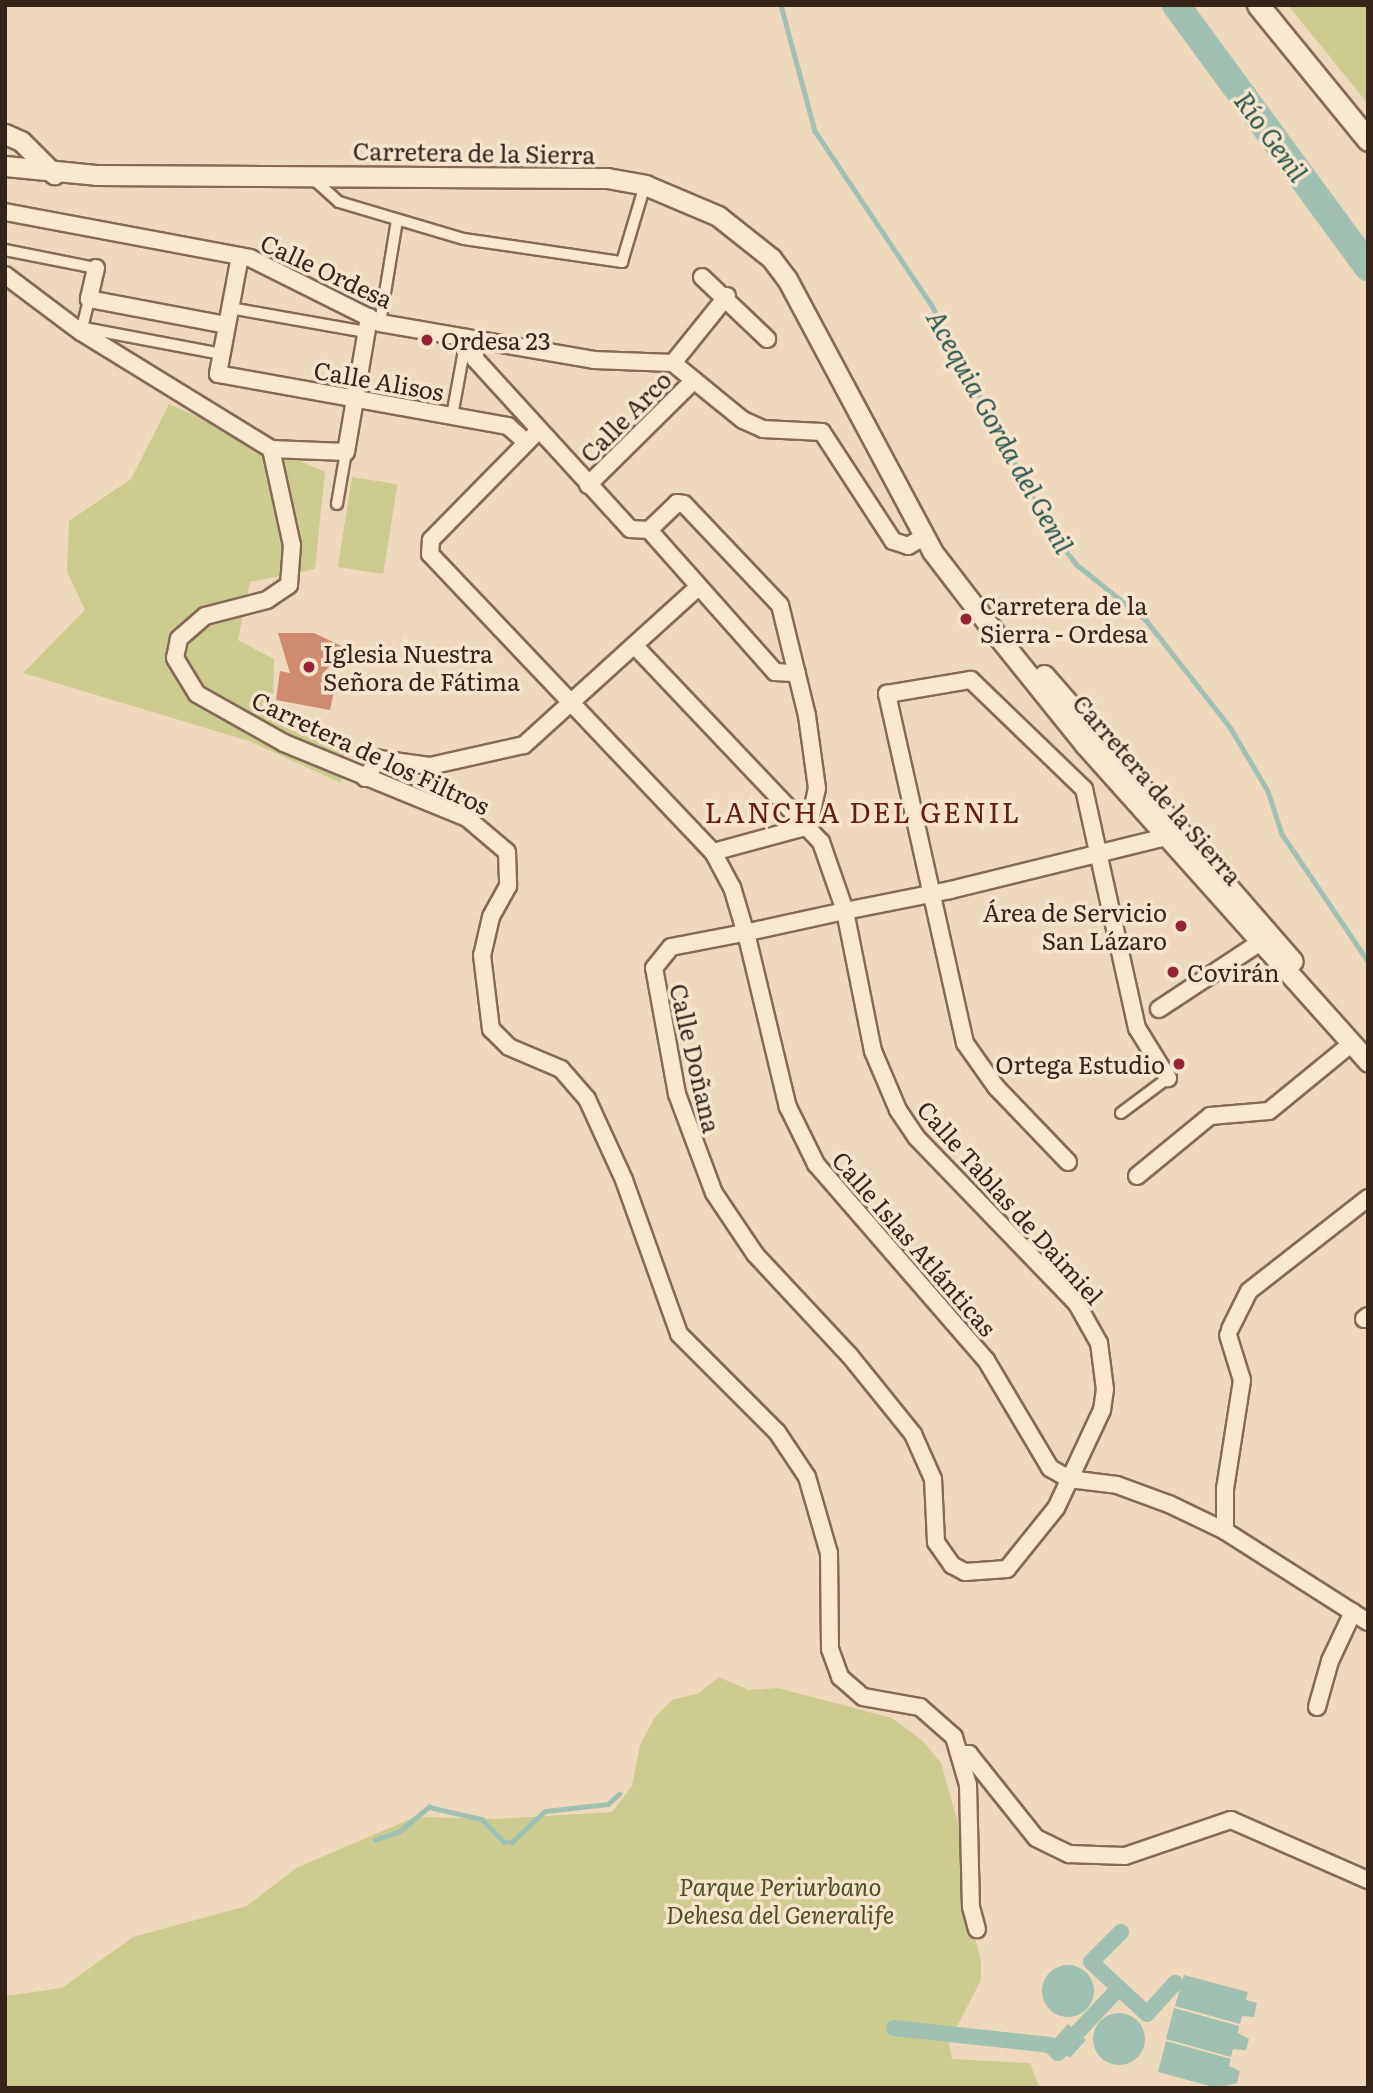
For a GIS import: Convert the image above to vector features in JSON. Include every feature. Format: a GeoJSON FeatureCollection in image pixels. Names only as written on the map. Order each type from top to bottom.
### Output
{"type":"FeatureCollection","features":[{"type":"Feature","properties":{"kind":"main road"},"geometry":{"type":"LineString","coordinates":[[1258,5],[1368,140]]}},
{"type":"Feature","properties":{"kind":"street"},"geometry":{"type":"LineString","coordinates":[[5,134],[21,141],[54,174]]}},
{"type":"Feature","properties":{"kind":"street","name":"Carretera de la Sierra"},"geometry":{"type":"LineString","coordinates":[[5,166],[54,174],[542,174],[645,186],[718,216],[771,257],[808,311],[925,536],[991,628],[1166,837],[1259,943],[1359,1046]]}},
{"type":"Feature","properties":{"kind":"street"},"geometry":{"type":"LineString","coordinates":[[310,175],[339,202],[397,220],[524,250],[622,262],[645,186]]}},
{"type":"Feature","properties":{"kind":"street","name":"Calle Ordesa"},"geometry":{"type":"LineString","coordinates":[[5,212],[240,256],[372,324],[594,360],[673,363]]}},
{"type":"Feature","properties":{"kind":"street"},"geometry":{"type":"LineString","coordinates":[[337,504],[355,398],[397,220]]}},
{"type":"Feature","properties":{"kind":"street"},"geometry":{"type":"LineString","coordinates":[[5,250],[96,268],[83,330]]}},
{"type":"Feature","properties":{"kind":"street"},"geometry":{"type":"LineString","coordinates":[[83,330],[222,354],[240,256]]}},
{"type":"Feature","properties":{"kind":"street"},"geometry":{"type":"LineString","coordinates":[[702,277],[727,296],[767,339]]}},
{"type":"Feature","properties":{"kind":"street"},"geometry":{"type":"LineString","coordinates":[[8,280],[271,449],[346,452]]}},
{"type":"Feature","properties":{"kind":"street"},"geometry":{"type":"LineString","coordinates":[[727,296],[673,363],[722,405],[763,429],[822,432],[893,541],[908,546],[925,536]]}},
{"type":"Feature","properties":{"kind":"street"},"geometry":{"type":"LineString","coordinates":[[89,299],[227,325]]}},
{"type":"Feature","properties":{"kind":"street"},"geometry":{"type":"LineString","coordinates":[[230,308],[372,324]]}},
{"type":"Feature","properties":{"kind":"street"},"geometry":{"type":"LineString","coordinates":[[452,416],[471,341]]}},
{"type":"Feature","properties":{"kind":"street"},"geometry":{"type":"LineString","coordinates":[[471,341],[475,359],[532,437],[588,485],[630,529],[649,530],[775,672],[797,673]]}},
{"type":"Feature","properties":{"kind":"street","name":"Calle Alisos"},"geometry":{"type":"LineString","coordinates":[[222,354],[218,374],[508,426],[532,437]]}},
{"type":"Feature","properties":{"kind":"street","name":"Calle Arco"},"geometry":{"type":"LineString","coordinates":[[588,485],[694,380]]}},
{"type":"Feature","properties":{"kind":"street","name":"Calle Islas Atlánticas"},"geometry":{"type":"LineString","coordinates":[[532,437],[428,546],[713,852],[732,887],[788,1107],[816,1164],[948,1312],[1000,1382],[1050,1468],[1069,1479]]}},
{"type":"Feature","properties":{"kind":"street","name":"Carretera de los Filtros"},"geometry":{"type":"LineString","coordinates":[[271,449],[292,545],[289,585],[267,600],[205,616],[179,639],[175,658],[197,694],[284,743],[467,818],[507,852],[508,886],[491,917],[482,955],[491,1029],[509,1047],[561,1069],[587,1099],[624,1180],[679,1334],[777,1432],[807,1477],[827,1539],[830,1649],[840,1677],[863,1697],[905,1702],[933,1715],[961,1754],[968,1785],[971,1907],[977,1929]]}},
{"type":"Feature","properties":{"kind":"street"},"geometry":{"type":"LineString","coordinates":[[649,530],[677,503],[684,504],[780,605],[807,716],[817,788],[809,826],[713,852]]}},
{"type":"Feature","properties":{"kind":"street","name":"Carretera de la Sierra"},"geometry":{"type":"LineString","coordinates":[[925,536],[1225,883],[1359,1046],[1368,1062]]}},
{"type":"Feature","properties":{"kind":"street"},"geometry":{"type":"LineString","coordinates":[[365,778],[379,759],[430,766],[524,745],[698,587]]}},
{"type":"Feature","properties":{"kind":"street","name":"Calle Tablas de Daimiel"},"geometry":{"type":"LineString","coordinates":[[635,646],[809,826],[833,867],[845,911],[873,1051],[898,1110],[916,1137],[1077,1304],[1099,1343],[1105,1389],[1101,1410],[1069,1479]]}},
{"type":"Feature","properties":{"kind":"street"},"geometry":{"type":"LineString","coordinates":[[1068,1162],[996,1087],[965,1042],[887,694],[971,680],[1084,789],[1097,857],[1168,1078],[1121,1113]]}},
{"type":"Feature","properties":{"kind":"street"},"geometry":{"type":"LineString","coordinates":[[1124,766],[1166,837],[1225,883]]}},
{"type":"Feature","properties":{"kind":"street","name":"Calle Doñana"},"geometry":{"type":"LineString","coordinates":[[1069,1479],[1056,1508],[1007,1569],[979,1575],[952,1565],[936,1542],[933,1479],[913,1434],[850,1356],[755,1254],[715,1193],[677,1094],[654,968],[671,947],[931,894],[1097,857],[1166,837]]}},
{"type":"Feature","properties":{"kind":"street"},"geometry":{"type":"LineString","coordinates":[[1148,1018],[1259,943]]}},
{"type":"Feature","properties":{"kind":"street"},"geometry":{"type":"LineString","coordinates":[[1137,1176],[1210,1115],[1269,1111],[1359,1046]]}},
{"type":"Feature","properties":{"kind":"street"},"geometry":{"type":"LineString","coordinates":[[1225,1531],[1225,1489],[1242,1380],[1229,1332],[1249,1291],[1368,1198]]}},
{"type":"Feature","properties":{"kind":"street"},"geometry":{"type":"LineString","coordinates":[[1069,1479],[1117,1485],[1225,1531],[1368,1622]]}},
{"type":"Feature","properties":{"kind":"street"},"geometry":{"type":"LineString","coordinates":[[1317,1707],[1330,1661],[1353,1612]]}},
{"type":"Feature","properties":{"kind":"street"},"geometry":{"type":"LineString","coordinates":[[961,1754],[968,1754],[1036,1838],[1069,1854],[1125,1856],[1231,1820],[1368,1880]]}},
{"type":"Feature","properties":{"kind":"green space"},"geometry":{"type":"Polygon","coordinates":[[[1288,5],[1368,5],[1368,104],[1288,5]]]}},
{"type":"Feature","properties":{"kind":"green space"},"geometry":{"type":"Polygon","coordinates":[[[169,404],[325,472],[315,569],[250,582],[238,640],[274,659],[273,713],[344,753],[341,783],[249,741],[23,673],[85,610],[67,572],[69,521],[131,479],[169,404]]]}},
{"type":"Feature","properties":{"kind":"green space"},"geometry":{"type":"Polygon","coordinates":[[[352,477],[397,484],[383,574],[338,567],[352,477]]]}},
{"type":"Feature","properties":{"kind":"green space","name":"Parque Periurbano Dehesa del Generalife"},"geometry":{"type":"Polygon","coordinates":[[[719,1677],[749,1690],[778,1688],[892,1718],[923,1741],[941,1763],[963,1841],[968,1912],[981,1961],[981,1980],[949,2042],[952,2059],[1030,2063],[1040,2088],[5,2088],[5,1996],[62,1988],[133,1937],[247,1906],[296,1868],[415,1817],[497,1819],[612,1812],[632,1786],[640,1745],[655,1717],[672,1700],[699,1693],[719,1677]]]}},
{"type":"Feature","properties":{"kind":"shaded area"},"geometry":{"type":"Polygon","coordinates":[[[1068,1965],[1078,1967],[1086,1973],[1092,1981],[1092,2001],[1086,2009],[1078,2015],[1068,2017],[1058,2015],[1050,2009],[1044,2001],[1042,1991],[1044,1981],[1050,1973],[1058,1967],[1068,1965]]]}},
{"type":"Feature","properties":{"kind":"shaded area"},"geometry":{"type":"Polygon","coordinates":[[[1184,1975],[1248,1992],[1246,2000],[1257,2003],[1254,2017],[1242,2016],[1240,2024],[1175,2006],[1184,1975]]]}},
{"type":"Feature","properties":{"kind":"shaded area"},"geometry":{"type":"Polygon","coordinates":[[[1174,2008],[1239,2026],[1238,2033],[1249,2039],[1246,2050],[1233,2049],[1231,2057],[1166,2039],[1174,2008]]]}},
{"type":"Feature","properties":{"kind":"shaded area"},"geometry":{"type":"Polygon","coordinates":[[[1119,2013],[1138,2020],[1145,2039],[1138,2058],[1119,2065],[1100,2058],[1093,2039],[1100,2020],[1119,2013]]]}},
{"type":"Feature","properties":{"kind":"shaded area"},"geometry":{"type":"Polygon","coordinates":[[[1068,2024],[1086,2040],[1070,2058],[1052,2042],[1068,2024]]]}},
{"type":"Feature","properties":{"kind":"shaded area"},"geometry":{"type":"Polygon","coordinates":[[[1166,2041],[1231,2059],[1229,2066],[1240,2071],[1237,2083],[1217,2088],[1158,2072],[1166,2041]]]}},
{"type":"Feature","properties":{"kind":"building","name":"Iglesia Nuestra Señora de Fátima"},"geometry":{"type":"Polygon","coordinates":[[[278,633],[314,633],[348,649],[322,674],[337,678],[330,710],[276,700],[280,671],[290,673],[278,633]]]}},
{"type":"Feature","properties":{"kind":"waterway","name":"Acequia Gorda del Genil"},"geometry":{"type":"LineString","coordinates":[[781,5],[815,131],[931,304],[1049,528],[1076,564],[1146,620],[1230,727],[1268,791],[1282,834],[1368,961]]}},
{"type":"Feature","properties":{"kind":"waterway","name":"Río Genil"},"geometry":{"type":"LineString","coordinates":[[1176,5],[1368,267]]}},
{"type":"Feature","properties":{"kind":"waterway"},"geometry":{"type":"LineString","coordinates":[[375,1840],[400,1831],[429,1807],[482,1819],[504,1842],[512,1842],[545,1811],[608,1804],[619,1794]]}},
{"type":"Feature","properties":{"kind":"waterway"},"geometry":{"type":"LineString","coordinates":[[1121,1932],[1091,1962],[1147,2014],[1175,1983]]}},
{"type":"Feature","properties":{"kind":"waterway"},"geometry":{"type":"LineString","coordinates":[[894,2028],[1050,2045],[1058,2053],[1119,1988]]}},
{"type":"Feature","properties":{"kind":"place","name":"Ordesa 23"},"geometry":{"type":"Point","coordinates":[427,340]}},
{"type":"Feature","properties":{"kind":"place","name":"Carretera de la Sierra - Ordesa"},"geometry":{"type":"Point","coordinates":[966,619]}},
{"type":"Feature","properties":{"kind":"place","name":"Iglesia Nuestra Señora de Fátima"},"geometry":{"type":"Point","coordinates":[309,667]}},
{"type":"Feature","properties":{"kind":"place","name":"Área de Servicio San Lázaro"},"geometry":{"type":"Point","coordinates":[1181,926]}},
{"type":"Feature","properties":{"kind":"place","name":"Covirán"},"geometry":{"type":"Point","coordinates":[1173,972]}},
{"type":"Feature","properties":{"kind":"place","name":"Ortega Estudio"},"geometry":{"type":"Point","coordinates":[1179,1064]}},
{"type":"Feature","properties":{"kind":"district","name":"LANCHA DEL GENIL"},"geometry":{"type":"Point","coordinates":[863,811]}}]}
